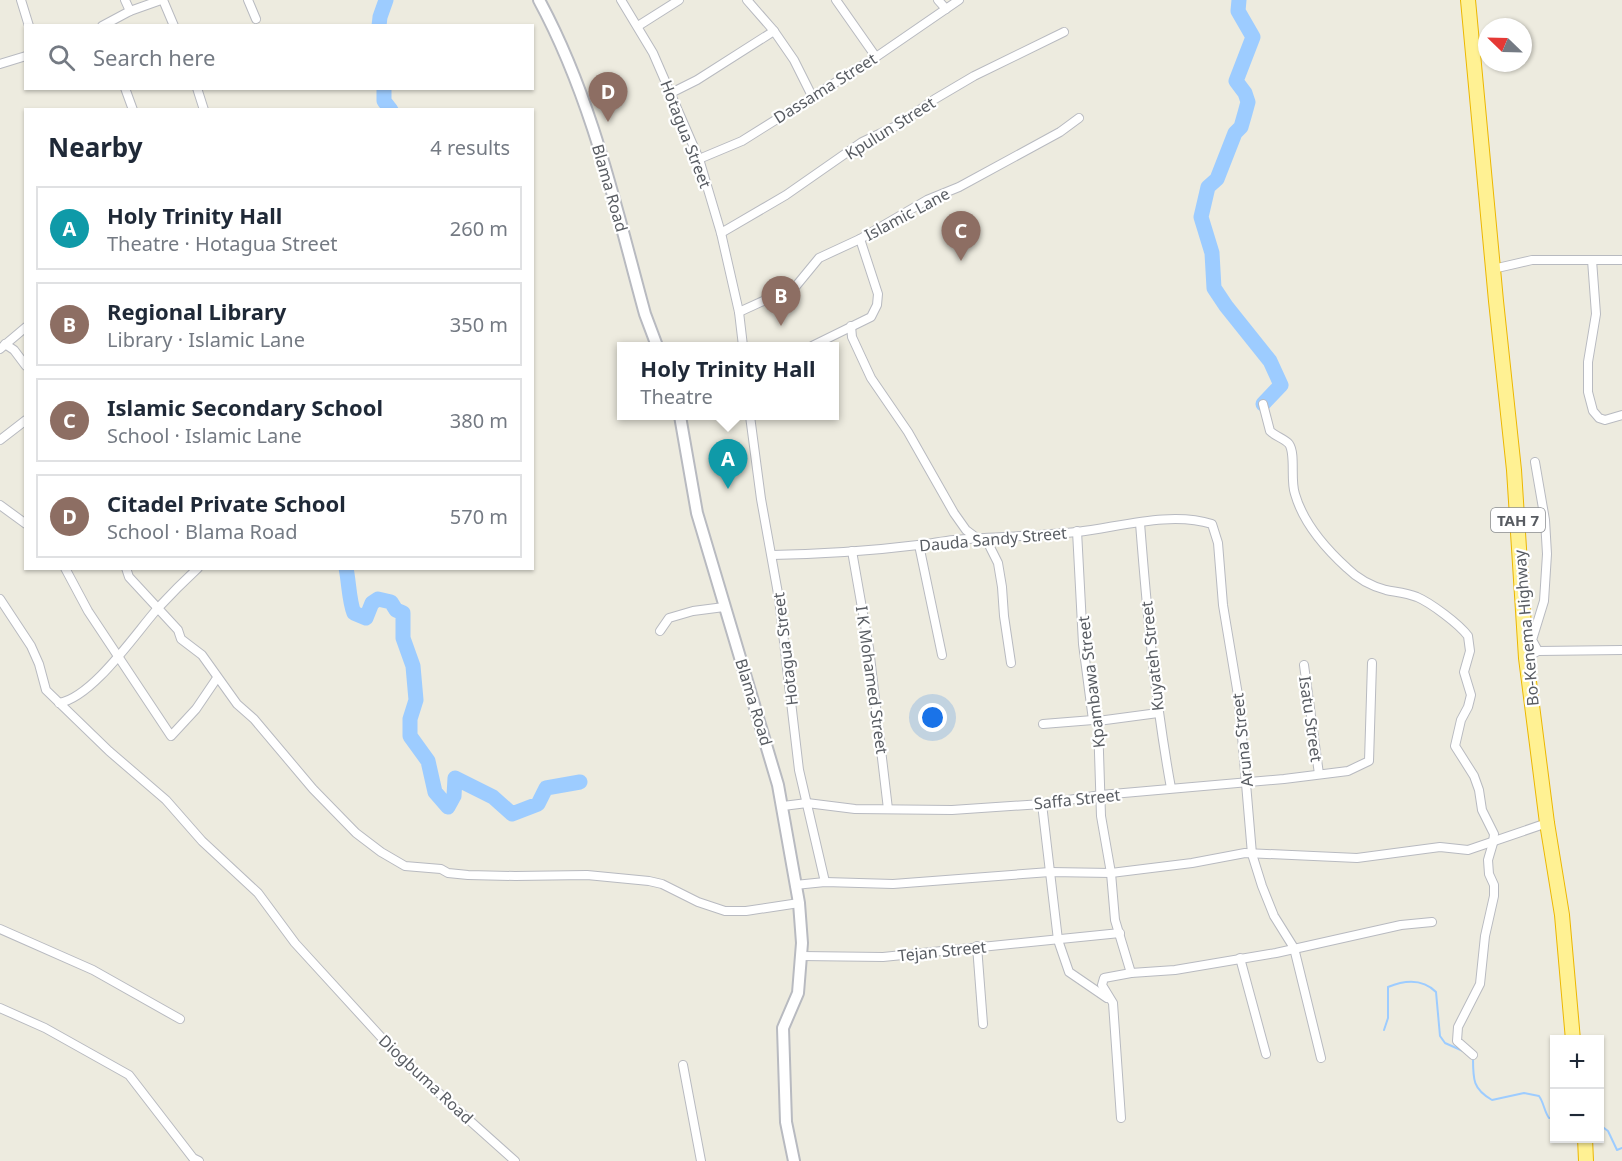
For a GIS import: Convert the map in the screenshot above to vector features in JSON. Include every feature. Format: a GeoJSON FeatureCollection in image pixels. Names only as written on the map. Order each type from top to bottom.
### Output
{"type":"FeatureCollection","features":[{"type":"Feature","properties":{"kind":"highway","name":"Bo-Kenema Highway"},"geometry":{"type":"LineString","coordinates":[[1468,0],[1547,823],[1562,915],[1573,1035]]}},
{"type":"Feature","properties":{"kind":"highway"},"geometry":{"type":"LineString","coordinates":[[1585,1143],[1586,1161]]}},
{"type":"Feature","properties":{"kind":"street"},"geometry":{"type":"LineString","coordinates":[[21,0],[28,24]]}},
{"type":"Feature","properties":{"kind":"street"},"geometry":{"type":"LineString","coordinates":[[125,0],[130,11]]}},
{"type":"Feature","properties":{"kind":"street"},"geometry":{"type":"LineString","coordinates":[[106,24],[130,11],[162,0],[173,24]]}},
{"type":"Feature","properties":{"kind":"street"},"geometry":{"type":"LineString","coordinates":[[248,0],[256,19]]}},
{"type":"Feature","properties":{"kind":"street","name":"Blama Road"},"geometry":{"type":"LineString","coordinates":[[539,0],[562,47],[588,112],[645,314],[656,342]]}},
{"type":"Feature","properties":{"kind":"street","name":"Hotagua Street"},"geometry":{"type":"LineString","coordinates":[[621,0],[654,53],[699,159],[721,233],[739,312],[743,342]]}},
{"type":"Feature","properties":{"kind":"street"},"geometry":{"type":"LineString","coordinates":[[638,26],[679,0]]}},
{"type":"Feature","properties":{"kind":"street"},"geometry":{"type":"LineString","coordinates":[[747,0],[774,31],[794,60],[812,96]]}},
{"type":"Feature","properties":{"kind":"street"},"geometry":{"type":"LineString","coordinates":[[836,0],[876,57]]}},
{"type":"Feature","properties":{"kind":"street"},"geometry":{"type":"LineString","coordinates":[[938,0],[945,9]]}},
{"type":"Feature","properties":{"kind":"street","name":"Dassama Street"},"geometry":{"type":"LineString","coordinates":[[699,159],[742,141],[876,57],[959,0]]}},
{"type":"Feature","properties":{"kind":"street"},"geometry":{"type":"LineString","coordinates":[[671,93],[697,80],[774,31]]}},
{"type":"Feature","properties":{"kind":"street","name":"Kpulun Street"},"geometry":{"type":"LineString","coordinates":[[721,233],[786,195],[862,142],[898,125],[935,99],[974,76],[1064,32]]}},
{"type":"Feature","properties":{"kind":"street"},"geometry":{"type":"LineString","coordinates":[[0,64],[24,57]]}},
{"type":"Feature","properties":{"kind":"street"},"geometry":{"type":"LineString","coordinates":[[126,90],[132,108]]}},
{"type":"Feature","properties":{"kind":"street"},"geometry":{"type":"LineString","coordinates":[[198,90],[203,108]]}},
{"type":"Feature","properties":{"kind":"street","name":"Islamic Lane"},"geometry":{"type":"LineString","coordinates":[[739,312],[796,286],[819,258],[861,239],[927,200],[959,187],[1060,132],[1079,118]]}},
{"type":"Feature","properties":{"kind":"street"},"geometry":{"type":"LineString","coordinates":[[820,342],[871,318],[877,305],[878,294],[861,239]]}},
{"type":"Feature","properties":{"kind":"street"},"geometry":{"type":"LineString","coordinates":[[1493,269],[1532,260],[1622,260]]}},
{"type":"Feature","properties":{"kind":"street"},"geometry":{"type":"LineString","coordinates":[[1592,260],[1596,314],[1588,362],[1588,392],[1593,411],[1599,418],[1605,420],[1622,415]]}},
{"type":"Feature","properties":{"kind":"street"},"geometry":{"type":"LineString","coordinates":[[851,326],[852,337],[872,378],[908,432],[954,513],[966,530],[982,539],[998,563],[1011,663]]}},
{"type":"Feature","properties":{"kind":"street"},"geometry":{"type":"LineString","coordinates":[[2,347],[24,329]]}},
{"type":"Feature","properties":{"kind":"street"},"geometry":{"type":"LineString","coordinates":[[2,347],[14,350],[24,363]]}},
{"type":"Feature","properties":{"kind":"street"},"geometry":{"type":"LineString","coordinates":[[1263,404],[1270,431],[1289,443],[1294,493],[1308,523],[1329,548],[1347,568],[1365,582],[1386,590],[1418,597],[1468,636],[1470,651],[1464,672],[1471,695],[1457,732],[1455,746],[1474,776],[1482,810],[1494,834],[1488,860],[1489,874],[1494,885],[1494,896],[1485,936],[1480,984],[1458,1027],[1458,1041],[1473,1055]]}},
{"type":"Feature","properties":{"kind":"street","name":"Blama Road"},"geometry":{"type":"LineString","coordinates":[[681,420],[697,513],[762,725],[783,806],[799,903],[801,956],[798,993],[783,1028],[786,1122],[794,1161]]}},
{"type":"Feature","properties":{"kind":"street","name":"Hotagua Street"},"geometry":{"type":"LineString","coordinates":[[751,420],[761,499],[772,555],[799,771],[825,882]]}},
{"type":"Feature","properties":{"kind":"street"},"geometry":{"type":"LineString","coordinates":[[0,440],[24,422]]}},
{"type":"Feature","properties":{"kind":"street"},"geometry":{"type":"LineString","coordinates":[[1535,462],[1545,520],[1547,554],[1544,601],[1532,640],[1532,655],[1622,650]]}},
{"type":"Feature","properties":{"kind":"street"},"geometry":{"type":"LineString","coordinates":[[0,505],[24,523]]}},
{"type":"Feature","properties":{"kind":"street","name":"Dauda Sandy Street"},"geometry":{"type":"LineString","coordinates":[[772,555],[852,551],[1195,519],[1212,524]]}},
{"type":"Feature","properties":{"kind":"street","name":"Kuyateh Street"},"geometry":{"type":"LineString","coordinates":[[1140,523],[1158,713],[1171,788]]}},
{"type":"Feature","properties":{"kind":"street","name":"Aruna Street"},"geometry":{"type":"LineString","coordinates":[[1212,524],[1218,543],[1223,605],[1239,701],[1252,854],[1274,916],[1294,948],[1321,1058]]}},
{"type":"Feature","properties":{"kind":"street","name":"Kpambawa Street"},"geometry":{"type":"LineString","coordinates":[[1077,531],[1083,644],[1095,721],[1101,816],[1111,873],[1113,910],[1131,973]]}},
{"type":"Feature","properties":{"kind":"street"},"geometry":{"type":"LineString","coordinates":[[920,545],[942,655]]}},
{"type":"Feature","properties":{"kind":"street","name":"I K Mohamed Street"},"geometry":{"type":"LineString","coordinates":[[852,551],[869,648],[888,809]]}},
{"type":"Feature","properties":{"kind":"street"},"geometry":{"type":"LineString","coordinates":[[66,570],[88,610],[171,736],[196,709],[217,678]]}},
{"type":"Feature","properties":{"kind":"street"},"geometry":{"type":"LineString","coordinates":[[127,570],[129,577],[178,630],[181,639],[202,655],[237,704],[254,719],[290,764],[356,833],[405,866],[441,869],[448,873],[599,876],[662,884],[698,902],[725,911],[799,903]]}},
{"type":"Feature","properties":{"kind":"street"},"geometry":{"type":"LineString","coordinates":[[59,703],[70,701],[99,678],[158,609],[196,570]]}},
{"type":"Feature","properties":{"kind":"street","name":"Diogbuma Road"},"geometry":{"type":"LineString","coordinates":[[0,599],[31,646],[46,690],[109,751],[166,800],[197,836],[252,888],[295,943],[410,1069],[515,1161]]}},
{"type":"Feature","properties":{"kind":"street"},"geometry":{"type":"LineString","coordinates":[[660,631],[669,618],[693,610],[724,607]]}},
{"type":"Feature","properties":{"kind":"street","name":"Saffa Street"},"geometry":{"type":"LineString","coordinates":[[783,806],[807,803],[855,809],[952,810],[1042,804],[1101,795],[1131,794],[1348,771],[1369,761],[1372,663]]}},
{"type":"Feature","properties":{"kind":"street","name":"Isatu Street"},"geometry":{"type":"LineString","coordinates":[[1304,664],[1319,774]]}},
{"type":"Feature","properties":{"kind":"street"},"geometry":{"type":"LineString","coordinates":[[1043,724],[1095,721],[1158,713]]}},
{"type":"Feature","properties":{"kind":"street"},"geometry":{"type":"LineString","coordinates":[[1042,804],[1058,940],[1066,964],[1069,972],[1095,988],[1113,1003]]}},
{"type":"Feature","properties":{"kind":"street"},"geometry":{"type":"LineString","coordinates":[[795,885],[825,882],[893,884],[1050,872],[1111,873],[1192,863],[1245,853],[1357,858],[1440,847],[1468,850],[1547,823]]}},
{"type":"Feature","properties":{"kind":"street"},"geometry":{"type":"LineString","coordinates":[[1121,1118],[1113,1003],[1102,985],[1104,978],[1131,973],[1175,970],[1432,922]]}},
{"type":"Feature","properties":{"kind":"street"},"geometry":{"type":"LineString","coordinates":[[0,929],[93,970],[180,1019]]}},
{"type":"Feature","properties":{"kind":"street","name":"Tejan Street"},"geometry":{"type":"LineString","coordinates":[[801,956],[883,957],[1120,933]]}},
{"type":"Feature","properties":{"kind":"street"},"geometry":{"type":"LineString","coordinates":[[977,946],[983,1024]]}},
{"type":"Feature","properties":{"kind":"street"},"geometry":{"type":"LineString","coordinates":[[1240,958],[1266,1054]]}},
{"type":"Feature","properties":{"kind":"street"},"geometry":{"type":"LineString","coordinates":[[0,1008],[45,1028],[129,1075],[193,1158],[199,1161]]}},
{"type":"Feature","properties":{"kind":"street"},"geometry":{"type":"LineString","coordinates":[[683,1065],[701,1161]]}},
{"type":"Feature","properties":{"kind":"waterway"},"geometry":{"type":"LineString","coordinates":[[379,24],[386,0]]}},
{"type":"Feature","properties":{"kind":"waterway"},"geometry":{"type":"LineString","coordinates":[[1239,0],[1238,11],[1253,37],[1236,81],[1245,93],[1248,102],[1241,127],[1235,133],[1217,179],[1208,187],[1201,217],[1212,253],[1214,288],[1270,361],[1281,385],[1263,404]]}},
{"type":"Feature","properties":{"kind":"waterway"},"geometry":{"type":"LineString","coordinates":[[384,90],[384,101],[389,108]]}},
{"type":"Feature","properties":{"kind":"waterway"},"geometry":{"type":"LineString","coordinates":[[346,570],[354,613],[366,618],[372,603],[378,599],[391,602],[396,610],[403,613],[403,638],[413,666],[416,700],[410,719],[410,736],[428,761],[435,792],[448,807],[454,796],[455,778],[493,797],[512,814],[538,804],[546,788],[580,782]]}},
{"type":"Feature","properties":{"kind":"waterway"},"geometry":{"type":"LineString","coordinates":[[1384,1030],[1388,1018],[1388,987],[1407,982],[1419,982],[1436,992],[1440,1036],[1445,1043],[1463,1051]]}},
{"type":"Feature","properties":{"kind":"waterway"},"geometry":{"type":"LineString","coordinates":[[1473,1058],[1475,1083],[1486,1096],[1492,1100],[1524,1093],[1539,1096],[1550,1118]]}},
{"type":"Feature","properties":{"kind":"waterway"},"geometry":{"type":"LineString","coordinates":[[1604,1128],[1608,1131],[1617,1150],[1622,1148]]}},
{"type":"Feature","properties":{"kind":"place","name":"Citadel Private School"},"geometry":{"type":"Point","coordinates":[608,122]}},
{"type":"Feature","properties":{"kind":"place","name":"Islamic Secondary School"},"geometry":{"type":"Point","coordinates":[961,261]}},
{"type":"Feature","properties":{"kind":"place","name":"Regional Library"},"geometry":{"type":"Point","coordinates":[781,326]}},
{"type":"Feature","properties":{"kind":"place","name":"Holy Trinity Hall"},"geometry":{"type":"Point","coordinates":[728,489]}}]}
